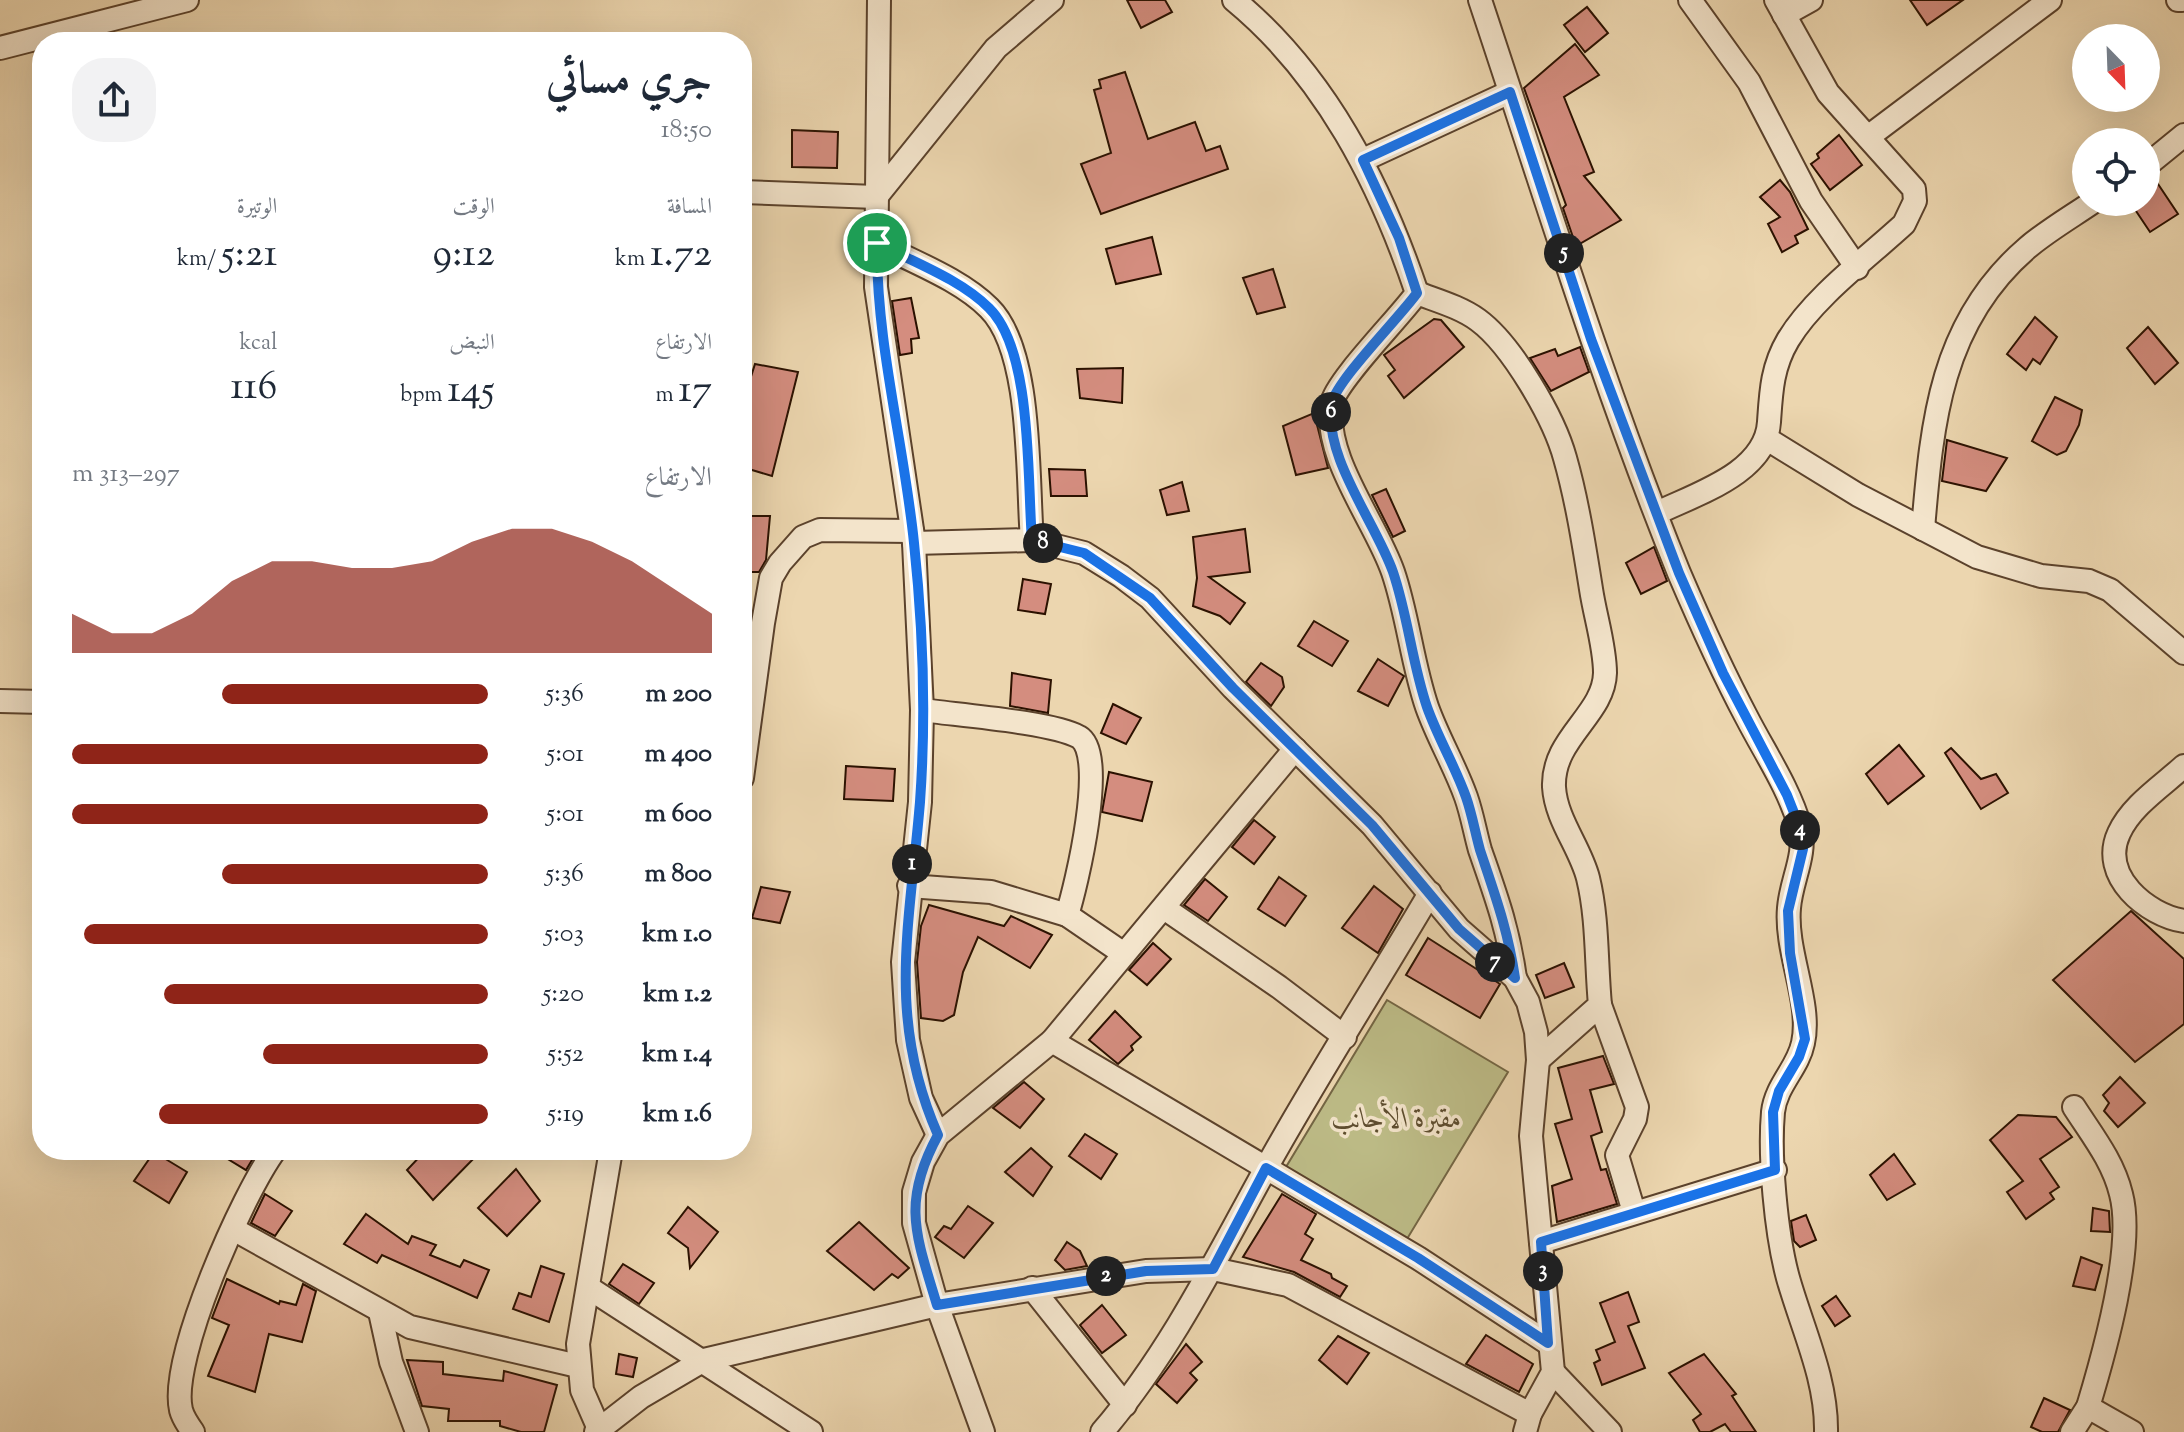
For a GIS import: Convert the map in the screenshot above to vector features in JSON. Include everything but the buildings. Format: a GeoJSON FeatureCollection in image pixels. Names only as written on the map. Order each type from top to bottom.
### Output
{"type":"FeatureCollection","features":[{"type":"Feature","properties":{"kind":"street"},"geometry":{"type":"LineString","coordinates":[[62,32],[187,0]]}},
{"type":"Feature","properties":{"kind":"street"},"geometry":{"type":"LineString","coordinates":[[879,0],[876,287],[913,537],[922,710],[920,802],[903,962],[908,1040],[921,1098],[938,1135]]}},
{"type":"Feature","properties":{"kind":"street"},"geometry":{"type":"LineString","coordinates":[[876,197],[996,48],[1052,0]]}},
{"type":"Feature","properties":{"kind":"street"},"geometry":{"type":"LineString","coordinates":[[1234,0],[1292,58],[1363,160],[1399,238],[1417,293]]}},
{"type":"Feature","properties":{"kind":"street"},"geometry":{"type":"LineString","coordinates":[[1480,0],[1591,339],[1657,513],[1723,673],[1787,795],[1800,828],[1803,849],[1788,911],[1790,953],[1805,1039],[1799,1057],[1779,1091],[1773,1112],[1775,1170],[1785,1262],[1819,1377],[1826,1432]]}},
{"type":"Feature","properties":{"kind":"street"},"geometry":{"type":"LineString","coordinates":[[1690,0],[1749,82],[1811,201],[1857,268]]}},
{"type":"Feature","properties":{"kind":"street"},"geometry":{"type":"LineString","coordinates":[[1657,513],[1731,475],[1758,454],[1767,439],[1769,397],[1779,354],[1806,317],[1904,224],[1915,201],[1914,189],[1900,170],[1828,93],[1780,8],[1811,0]]}},
{"type":"Feature","properties":{"kind":"street"},"geometry":{"type":"LineString","coordinates":[[1868,137],[2050,0]]}},
{"type":"Feature","properties":{"kind":"street"},"geometry":{"type":"LineString","coordinates":[[0,48],[32,40]]}},
{"type":"Feature","properties":{"kind":"street"},"geometry":{"type":"LineString","coordinates":[[1363,160],[1510,92]]}},
{"type":"Feature","properties":{"kind":"street"},"geometry":{"type":"LineString","coordinates":[[2160,155],[2184,135]]}},
{"type":"Feature","properties":{"kind":"street"},"geometry":{"type":"LineString","coordinates":[[752,192],[876,197]]}},
{"type":"Feature","properties":{"kind":"street"},"geometry":{"type":"LineString","coordinates":[[1923,529],[1939,395],[1953,351],[1971,315],[2027,249],[2073,216]]}},
{"type":"Feature","properties":{"kind":"street"},"geometry":{"type":"LineString","coordinates":[[877,243],[953,284],[989,308],[1005,331],[1015,356],[1023,402],[1032,540]]}},
{"type":"Feature","properties":{"kind":"street"},"geometry":{"type":"LineString","coordinates":[[1417,293],[1394,325],[1342,380],[1332,401],[1331,428],[1339,456],[1393,572],[1412,661],[1429,711],[1466,797],[1480,850],[1499,898],[1515,978],[1528,1002],[1536,1032],[1538,1060],[1531,1136],[1553,1372],[1610,1432]]}},
{"type":"Feature","properties":{"kind":"street"},"geometry":{"type":"LineString","coordinates":[[1417,293],[1455,307],[1479,321],[1500,341],[1544,411],[1565,456],[1585,547],[1605,674],[1594,705],[1569,737],[1558,759],[1554,786],[1559,812],[1581,855],[1588,881],[1600,1005],[1637,1107],[1635,1119],[1617,1155],[1634,1212]]}},
{"type":"Feature","properties":{"kind":"street"},"geometry":{"type":"LineString","coordinates":[[1767,439],[1858,495],[1977,557],[2012,569],[2089,581],[2110,590],[2184,653]]}},
{"type":"Feature","properties":{"kind":"street"},"geometry":{"type":"LineString","coordinates":[[752,704],[771,578],[803,537],[820,530],[913,537],[1032,540],[1084,553],[1150,598],[1372,825],[1459,929],[1515,978]]}},
{"type":"Feature","properties":{"kind":"street"},"geometry":{"type":"LineString","coordinates":[[0,701],[32,702]]}},
{"type":"Feature","properties":{"kind":"street"},"geometry":{"type":"LineString","coordinates":[[922,710],[1044,727],[1078,737],[1084,742],[1089,757],[1085,843],[1067,915]]}},
{"type":"Feature","properties":{"kind":"street"},"geometry":{"type":"LineString","coordinates":[[983,1432],[937,1305],[914,1223],[914,1192],[923,1162],[938,1135],[1052,1041],[1295,749]]}},
{"type":"Feature","properties":{"kind":"street"},"geometry":{"type":"LineString","coordinates":[[2184,766],[2139,805],[2118,834],[2114,854],[2122,881],[2138,899],[2165,918],[2184,921]]}},
{"type":"Feature","properties":{"kind":"street"},"geometry":{"type":"LineString","coordinates":[[909,886],[991,892],[1067,915],[1124,954]]}},
{"type":"Feature","properties":{"kind":"street"},"geometry":{"type":"LineString","coordinates":[[1102,1432],[1125,1405],[1213,1269],[1266,1168],[1430,893]]}},
{"type":"Feature","properties":{"kind":"street"},"geometry":{"type":"LineString","coordinates":[[1164,908],[1279,987],[1345,1037]]}},
{"type":"Feature","properties":{"kind":"street"},"geometry":{"type":"LineString","coordinates":[[1538,1060],[1600,1005]]}},
{"type":"Feature","properties":{"kind":"street"},"geometry":{"type":"LineString","coordinates":[[1052,1041],[1418,1258],[1548,1343]]}},
{"type":"Feature","properties":{"kind":"street"},"geometry":{"type":"LineString","coordinates":[[2072,1432],[2088,1407],[2102,1361],[2124,1227],[2122,1195],[2108,1159],[2074,1107]]}},
{"type":"Feature","properties":{"kind":"street"},"geometry":{"type":"LineString","coordinates":[[193,1432],[181,1410],[184,1366],[203,1304],[247,1194],[269,1160]]}},
{"type":"Feature","properties":{"kind":"street"},"geometry":{"type":"LineString","coordinates":[[609,1160],[578,1366],[587,1407],[597,1430],[641,1397],[704,1360],[937,1305],[1146,1271],[1213,1269],[1288,1285],[1528,1423],[1553,1372]]}},
{"type":"Feature","properties":{"kind":"street"},"geometry":{"type":"LineString","coordinates":[[1541,1242],[1775,1170]]}},
{"type":"Feature","properties":{"kind":"street"},"geometry":{"type":"LineString","coordinates":[[233,1229],[380,1312],[440,1337],[578,1366]]}},
{"type":"Feature","properties":{"kind":"street"},"geometry":{"type":"LineString","coordinates":[[589,1288],[704,1360],[787,1426],[811,1432]]}},
{"type":"Feature","properties":{"kind":"street"},"geometry":{"type":"LineString","coordinates":[[1032,1288],[1125,1405]]}},
{"type":"Feature","properties":{"kind":"street"},"geometry":{"type":"LineString","coordinates":[[380,1312],[391,1362],[417,1432]]}},
{"type":"Feature","properties":{"kind":"street"},"geometry":{"type":"LineString","coordinates":[[2088,1407],[2132,1432]]}},
{"type":"Feature","properties":{"kind":"green space","name":"مقبرة الأجانب"},"geometry":{"type":"Polygon","coordinates":[[[1387,1000],[1508,1072],[1407,1239],[1286,1167],[1387,1000]]]}},
{"type":"Feature","properties":{"kind":"route"},"geometry":{"type":"LineString","coordinates":[[1510,92],[1591,339],[1679,573],[1723,673],[1787,795],[1800,828],[1803,849],[1788,911],[1790,953],[1803,1012],[1805,1039],[1799,1057],[1779,1091],[1773,1112],[1775,1170],[1541,1242],[1548,1343],[1418,1258],[1266,1168],[1213,1269],[1146,1271],[937,1305],[914,1223],[914,1192],[923,1162],[938,1135],[921,1098],[908,1040],[903,962],[920,802],[922,710],[914,543],[876,287],[877,243],[953,284],[989,308],[1005,331],[1015,356],[1023,402],[1032,540],[1084,553],[1150,598],[1233,688],[1372,825],[1459,929],[1515,978],[1509,934],[1499,898],[1480,850],[1466,797],[1429,711],[1412,661],[1393,572],[1339,456],[1331,428],[1332,401],[1342,380],[1394,325],[1417,293],[1399,238],[1363,160],[1510,92]]}}]}
